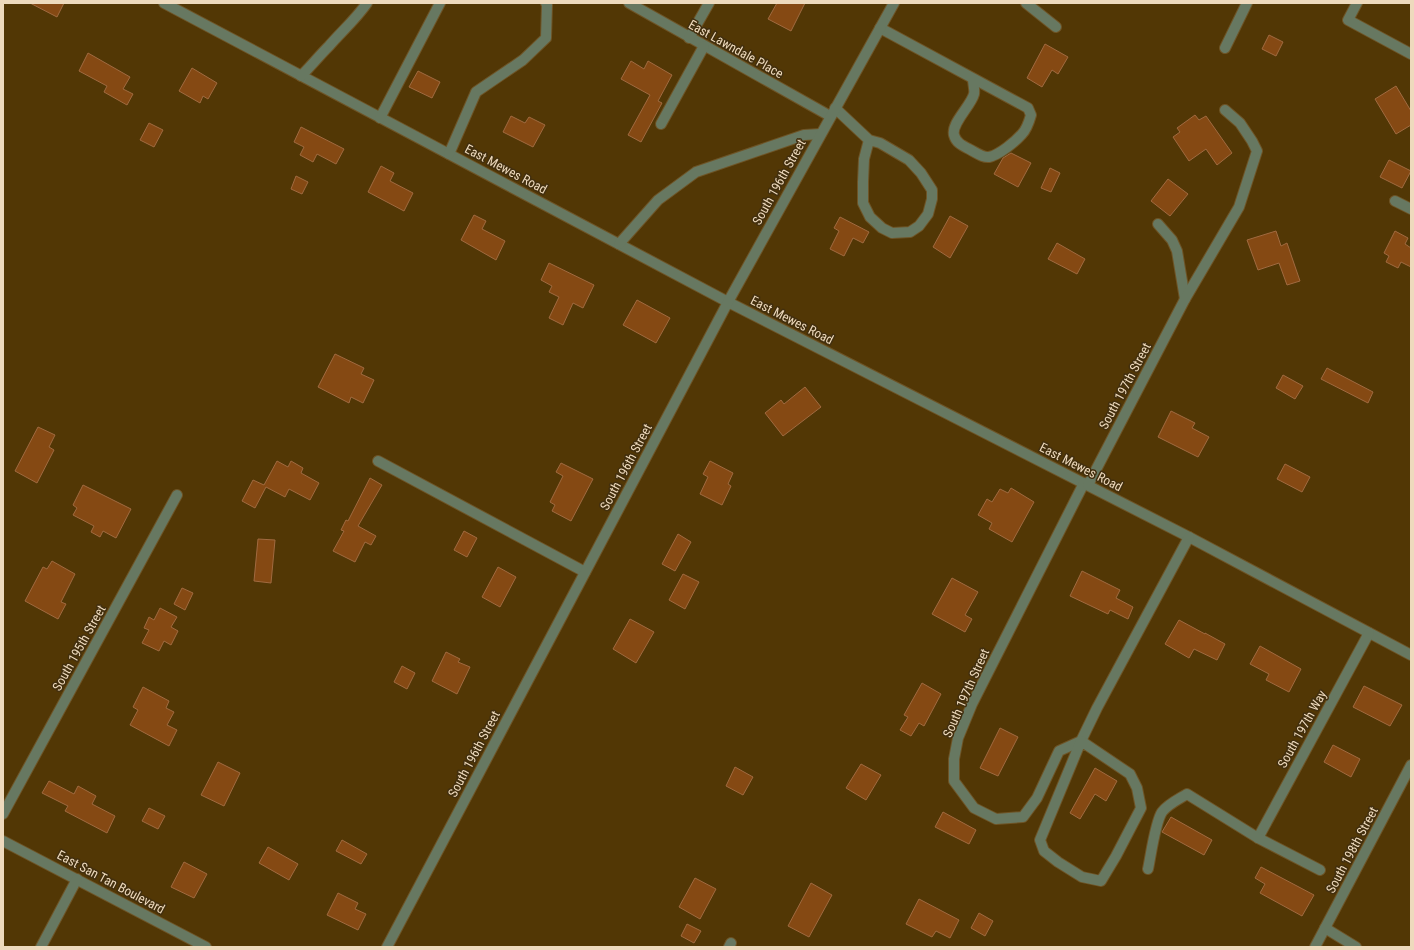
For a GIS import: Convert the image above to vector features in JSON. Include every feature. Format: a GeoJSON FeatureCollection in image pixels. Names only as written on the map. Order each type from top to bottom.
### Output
{"type":"FeatureCollection","features":[{"type":"Feature","properties":{"kind":"street","name":"East Mewes Road"},"geometry":{"type":"LineString","coordinates":[[164,3],[728,302],[1189,537],[1411,655]]}},
{"type":"Feature","properties":{"kind":"street"},"geometry":{"type":"LineString","coordinates":[[301,76],[359,15],[367,3]]}},
{"type":"Feature","properties":{"kind":"street"},"geometry":{"type":"LineString","coordinates":[[380,118],[440,3]]}},
{"type":"Feature","properties":{"kind":"street"},"geometry":{"type":"LineString","coordinates":[[449,154],[476,92],[523,60],[546,38],[546,3]]}},
{"type":"Feature","properties":{"kind":"street","name":"East Lawndale Place"},"geometry":{"type":"LineString","coordinates":[[629,3],[689,38],[833,112],[869,140]]}},
{"type":"Feature","properties":{"kind":"street"},"geometry":{"type":"LineString","coordinates":[[689,38],[709,3]]}},
{"type":"Feature","properties":{"kind":"street","name":"South 196th Street"},"geometry":{"type":"LineString","coordinates":[[387,947],[728,302],[894,3]]}},
{"type":"Feature","properties":{"kind":"street"},"geometry":{"type":"LineString","coordinates":[[1026,3],[1056,27]]}},
{"type":"Feature","properties":{"kind":"street"},"geometry":{"type":"LineString","coordinates":[[1225,48],[1247,3]]}},
{"type":"Feature","properties":{"kind":"street"},"geometry":{"type":"LineString","coordinates":[[1358,3],[1348,20],[1411,54]]}},
{"type":"Feature","properties":{"kind":"street"},"geometry":{"type":"LineString","coordinates":[[880,28],[1028,108],[1031,115],[1029,123],[1022,134],[1004,150],[989,157],[982,156],[959,144],[954,135],[959,119],[971,102],[974,93],[973,79]]}},
{"type":"Feature","properties":{"kind":"street"},"geometry":{"type":"LineString","coordinates":[[661,124],[704,46]]}},
{"type":"Feature","properties":{"kind":"street","name":"South 197th Street"},"geometry":{"type":"LineString","coordinates":[[1081,741],[1059,751],[1037,798],[1023,817],[996,819],[974,808],[954,780],[954,759],[958,738],[970,711],[1086,484],[1185,299],[1239,207],[1257,151],[1240,123],[1225,110]]}},
{"type":"Feature","properties":{"kind":"street"},"geometry":{"type":"LineString","coordinates":[[619,244],[658,200],[696,172],[804,135],[820,134]]}},
{"type":"Feature","properties":{"kind":"street"},"geometry":{"type":"LineString","coordinates":[[869,140],[880,143],[909,160],[921,173],[932,190],[932,199],[928,214],[919,226],[910,232],[892,233],[882,228],[870,217],[863,203],[864,159],[869,140]]}},
{"type":"Feature","properties":{"kind":"street"},"geometry":{"type":"LineString","coordinates":[[1395,201],[1411,209]]}},
{"type":"Feature","properties":{"kind":"street"},"geometry":{"type":"LineString","coordinates":[[1158,224],[1172,240],[1177,251],[1185,299]]}},
{"type":"Feature","properties":{"kind":"street"},"geometry":{"type":"LineString","coordinates":[[378,461],[585,572]]}},
{"type":"Feature","properties":{"kind":"street","name":"South 195th Street"},"geometry":{"type":"LineString","coordinates":[[3,814],[177,495]]}},
{"type":"Feature","properties":{"kind":"street"},"geometry":{"type":"LineString","coordinates":[[1081,741],[1130,774],[1137,788],[1141,808],[1101,882],[1082,877],[1058,862],[1044,850],[1040,840],[1081,741],[1097,708],[1189,537]]}},
{"type":"Feature","properties":{"kind":"street","name":"South 197th Way"},"geometry":{"type":"LineString","coordinates":[[1258,838],[1369,633]]}},
{"type":"Feature","properties":{"kind":"street","name":"South 198th Street"},"geometry":{"type":"LineString","coordinates":[[1315,947],[1411,765]]}},
{"type":"Feature","properties":{"kind":"street"},"geometry":{"type":"LineString","coordinates":[[1148,869],[1162,812],[1168,806],[1187,794],[1258,838],[1320,870]]}},
{"type":"Feature","properties":{"kind":"street","name":"East San Tan Boulevard"},"geometry":{"type":"LineString","coordinates":[[3,841],[206,947]]}},
{"type":"Feature","properties":{"kind":"street"},"geometry":{"type":"LineString","coordinates":[[40,947],[77,879]]}},
{"type":"Feature","properties":{"kind":"street"},"geometry":{"type":"LineString","coordinates":[[1325,928],[1356,947]]}},
{"type":"Feature","properties":{"kind":"building"},"geometry":{"type":"Polygon","coordinates":[[[30,3],[64,3],[57,17],[30,3]]]}},
{"type":"Feature","properties":{"kind":"building"},"geometry":{"type":"Polygon","coordinates":[[[777,3],[805,3],[791,31],[768,19],[777,3]]]}},
{"type":"Feature","properties":{"kind":"building"},"geometry":{"type":"Polygon","coordinates":[[[1269,35],[1283,42],[1276,56],[1262,49],[1269,35]]]}},
{"type":"Feature","properties":{"kind":"building"},"geometry":{"type":"Polygon","coordinates":[[[1045,44],[1068,57],[1058,74],[1052,70],[1042,87],[1027,78],[1045,44]]]}},
{"type":"Feature","properties":{"kind":"building"},"geometry":{"type":"Polygon","coordinates":[[[88,53],[130,77],[123,89],[133,94],[127,105],[104,92],[107,86],[79,71],[88,53]]]}},
{"type":"Feature","properties":{"kind":"building"},"geometry":{"type":"Polygon","coordinates":[[[631,61],[644,69],[648,61],[672,75],[658,101],[662,103],[641,142],[628,135],[650,95],[621,79],[631,61]]]}},
{"type":"Feature","properties":{"kind":"building"},"geometry":{"type":"Polygon","coordinates":[[[192,68],[217,83],[208,99],[203,96],[200,103],[179,91],[192,68]]]}},
{"type":"Feature","properties":{"kind":"building"},"geometry":{"type":"Polygon","coordinates":[[[418,71],[440,82],[432,98],[409,87],[418,71]]]}},
{"type":"Feature","properties":{"kind":"building"},"geometry":{"type":"Polygon","coordinates":[[[1396,86],[1411,111],[1411,125],[1396,134],[1375,99],[1396,86]]]}},
{"type":"Feature","properties":{"kind":"building"},"geometry":{"type":"Polygon","coordinates":[[[1195,115],[1199,120],[1206,116],[1232,153],[1217,165],[1206,149],[1189,161],[1173,137],[1180,132],[1177,128],[1195,115]]]}},
{"type":"Feature","properties":{"kind":"building"},"geometry":{"type":"Polygon","coordinates":[[[511,116],[525,123],[529,117],[545,125],[533,147],[503,132],[511,116]]]}},
{"type":"Feature","properties":{"kind":"building"},"geometry":{"type":"Polygon","coordinates":[[[149,123],[163,130],[154,147],[140,140],[149,123]]]}},
{"type":"Feature","properties":{"kind":"building"},"geometry":{"type":"Polygon","coordinates":[[[301,127],[344,149],[336,164],[317,154],[313,162],[300,155],[304,147],[294,142],[301,127]]]}},
{"type":"Feature","properties":{"kind":"building"},"geometry":{"type":"Polygon","coordinates":[[[1011,153],[1031,163],[1018,187],[994,174],[1003,158],[1011,153]]]}},
{"type":"Feature","properties":{"kind":"building"},"geometry":{"type":"Polygon","coordinates":[[[1389,160],[1411,171],[1402,188],[1380,177],[1389,160]]]}},
{"type":"Feature","properties":{"kind":"building"},"geometry":{"type":"Polygon","coordinates":[[[381,166],[394,173],[390,181],[413,193],[404,211],[368,192],[381,166]]]}},
{"type":"Feature","properties":{"kind":"building"},"geometry":{"type":"Polygon","coordinates":[[[1050,168],[1060,173],[1051,192],[1041,188],[1050,168]]]}},
{"type":"Feature","properties":{"kind":"building"},"geometry":{"type":"Polygon","coordinates":[[[296,176],[308,182],[302,194],[291,189],[296,176]]]}},
{"type":"Feature","properties":{"kind":"building"},"geometry":{"type":"Polygon","coordinates":[[[1168,179],[1188,194],[1170,216],[1151,201],[1168,179]]]}},
{"type":"Feature","properties":{"kind":"building"},"geometry":{"type":"Polygon","coordinates":[[[474,215],[486,221],[482,229],[505,241],[496,260],[461,240],[474,215]]]}},
{"type":"Feature","properties":{"kind":"building"},"geometry":{"type":"Polygon","coordinates":[[[950,216],[968,226],[950,258],[933,247],[950,216]]]}},
{"type":"Feature","properties":{"kind":"building"},"geometry":{"type":"Polygon","coordinates":[[[840,217],[869,232],[863,243],[853,238],[844,256],[830,249],[839,231],[834,228],[840,217]]]}},
{"type":"Feature","properties":{"kind":"building"},"geometry":{"type":"Polygon","coordinates":[[[1276,231],[1281,246],[1287,243],[1300,281],[1287,285],[1279,263],[1258,270],[1247,240],[1276,231]]]}},
{"type":"Feature","properties":{"kind":"building"},"geometry":{"type":"Polygon","coordinates":[[[1395,231],[1408,238],[1405,244],[1411,248],[1411,267],[1401,262],[1398,268],[1386,262],[1389,256],[1384,253],[1395,231]]]}},
{"type":"Feature","properties":{"kind":"building"},"geometry":{"type":"Polygon","coordinates":[[[1057,243],[1085,259],[1077,274],[1048,259],[1057,243]]]}},
{"type":"Feature","properties":{"kind":"building"},"geometry":{"type":"Polygon","coordinates":[[[549,263],[594,285],[583,308],[573,303],[563,325],[549,318],[559,297],[549,292],[552,286],[541,280],[549,263]]]}},
{"type":"Feature","properties":{"kind":"building"},"geometry":{"type":"Polygon","coordinates":[[[637,300],[670,318],[656,343],[623,325],[637,300]]]}},
{"type":"Feature","properties":{"kind":"building"},"geometry":{"type":"Polygon","coordinates":[[[335,354],[364,368],[361,374],[374,380],[363,403],[351,397],[349,403],[318,387],[335,354]]]}},
{"type":"Feature","properties":{"kind":"building"},"geometry":{"type":"Polygon","coordinates":[[[1327,368],[1373,392],[1368,403],[1321,379],[1327,368]]]}},
{"type":"Feature","properties":{"kind":"building"},"geometry":{"type":"Polygon","coordinates":[[[1283,375],[1303,386],[1295,399],[1276,388],[1283,375]]]}},
{"type":"Feature","properties":{"kind":"building"},"geometry":{"type":"Polygon","coordinates":[[[805,387],[821,407],[783,436],[765,413],[781,400],[784,404],[805,387]]]}},
{"type":"Feature","properties":{"kind":"building"},"geometry":{"type":"Polygon","coordinates":[[[1171,411],[1195,423],[1192,428],[1209,437],[1198,457],[1158,437],[1171,411]]]}},
{"type":"Feature","properties":{"kind":"building"},"geometry":{"type":"Polygon","coordinates":[[[38,427],[55,435],[49,447],[54,450],[37,483],[15,471],[38,427]]]}},
{"type":"Feature","properties":{"kind":"building"},"geometry":{"type":"Polygon","coordinates":[[[277,461],[288,467],[291,461],[303,468],[301,473],[319,483],[310,500],[289,489],[285,497],[266,487],[255,508],[242,501],[253,480],[264,485],[277,461]]]}},
{"type":"Feature","properties":{"kind":"building"},"geometry":{"type":"Polygon","coordinates":[[[710,461],[733,473],[728,484],[731,486],[722,505],[700,494],[708,477],[703,474],[710,461]]]}},
{"type":"Feature","properties":{"kind":"building"},"geometry":{"type":"Polygon","coordinates":[[[561,463],[593,479],[571,521],[552,511],[555,505],[550,502],[563,476],[556,472],[561,463]]]}},
{"type":"Feature","properties":{"kind":"building"},"geometry":{"type":"Polygon","coordinates":[[[1285,464],[1310,477],[1302,492],[1277,479],[1285,464]]]}},
{"type":"Feature","properties":{"kind":"building"},"geometry":{"type":"Polygon","coordinates":[[[370,478],[382,485],[358,526],[376,536],[371,545],[365,542],[355,562],[333,551],[344,531],[341,530],[346,520],[348,521],[370,478]]]}},
{"type":"Feature","properties":{"kind":"building"},"geometry":{"type":"Polygon","coordinates":[[[83,485],[131,509],[116,538],[103,531],[100,537],[91,532],[94,526],[73,515],[77,508],[73,505],[83,485]]]}},
{"type":"Feature","properties":{"kind":"building"},"geometry":{"type":"Polygon","coordinates":[[[1011,488],[1034,502],[1012,542],[989,529],[992,523],[978,515],[987,499],[992,502],[1000,489],[1008,493],[1011,488]]]}},
{"type":"Feature","properties":{"kind":"building"},"geometry":{"type":"Polygon","coordinates":[[[464,531],[477,538],[467,557],[454,550],[464,531]]]}},
{"type":"Feature","properties":{"kind":"building"},"geometry":{"type":"Polygon","coordinates":[[[678,534],[691,542],[675,571],[662,564],[678,534]]]}},
{"type":"Feature","properties":{"kind":"building"},"geometry":{"type":"Polygon","coordinates":[[[258,539],[275,540],[271,583],[254,581],[258,539]]]}},
{"type":"Feature","properties":{"kind":"building"},"geometry":{"type":"Polygon","coordinates":[[[52,561],[75,574],[61,602],[66,604],[58,619],[25,601],[43,567],[47,569],[52,561]]]}},
{"type":"Feature","properties":{"kind":"building"},"geometry":{"type":"Polygon","coordinates":[[[498,567],[516,577],[500,607],[482,597],[498,567]]]}},
{"type":"Feature","properties":{"kind":"building"},"geometry":{"type":"Polygon","coordinates":[[[1082,571],[1120,590],[1116,598],[1133,607],[1128,619],[1110,610],[1108,614],[1070,596],[1082,571]]]}},
{"type":"Feature","properties":{"kind":"building"},"geometry":{"type":"Polygon","coordinates":[[[683,574],[699,582],[685,609],[669,600],[683,574]]]}},
{"type":"Feature","properties":{"kind":"building"},"geometry":{"type":"Polygon","coordinates":[[[952,578],[978,592],[965,615],[972,619],[965,632],[932,614],[952,578]]]}},
{"type":"Feature","properties":{"kind":"building"},"geometry":{"type":"Polygon","coordinates":[[[182,588],[193,593],[185,610],[174,604],[182,588]]]}},
{"type":"Feature","properties":{"kind":"building"},"geometry":{"type":"Polygon","coordinates":[[[160,608],[177,617],[171,627],[178,631],[171,645],[164,641],[159,651],[142,643],[149,630],[144,628],[149,617],[154,620],[160,608]]]}},
{"type":"Feature","properties":{"kind":"building"},"geometry":{"type":"Polygon","coordinates":[[[630,619],[654,632],[636,663],[613,649],[630,619]]]}},
{"type":"Feature","properties":{"kind":"building"},"geometry":{"type":"Polygon","coordinates":[[[1179,620],[1225,644],[1217,660],[1194,649],[1189,658],[1165,644],[1179,620]]]}},
{"type":"Feature","properties":{"kind":"building"},"geometry":{"type":"Polygon","coordinates":[[[1260,646],[1301,669],[1289,692],[1266,680],[1269,674],[1250,664],[1260,646]]]}},
{"type":"Feature","properties":{"kind":"building"},"geometry":{"type":"Polygon","coordinates":[[[446,652],[460,659],[458,662],[470,667],[457,694],[432,681],[446,652]]]}},
{"type":"Feature","properties":{"kind":"building"},"geometry":{"type":"Polygon","coordinates":[[[402,666],[415,673],[407,689],[394,682],[402,666]]]}},
{"type":"Feature","properties":{"kind":"building"},"geometry":{"type":"Polygon","coordinates":[[[922,683],[941,694],[924,726],[919,723],[911,736],[900,730],[908,717],[904,715],[922,683]]]}},
{"type":"Feature","properties":{"kind":"building"},"geometry":{"type":"Polygon","coordinates":[[[1364,686],[1402,705],[1390,726],[1353,707],[1364,686]]]}},
{"type":"Feature","properties":{"kind":"building"},"geometry":{"type":"Polygon","coordinates":[[[143,687],[169,701],[166,708],[174,712],[167,725],[177,730],[169,746],[130,725],[138,710],[133,707],[143,687]]]}},
{"type":"Feature","properties":{"kind":"building"},"geometry":{"type":"Polygon","coordinates":[[[1000,728],[1018,737],[998,776],[980,768],[1000,728]]]}},
{"type":"Feature","properties":{"kind":"building"},"geometry":{"type":"Polygon","coordinates":[[[1333,745],[1360,759],[1351,777],[1324,762],[1333,745]]]}},
{"type":"Feature","properties":{"kind":"building"},"geometry":{"type":"Polygon","coordinates":[[[218,762],[240,773],[224,806],[201,795],[218,762]]]}},
{"type":"Feature","properties":{"kind":"building"},"geometry":{"type":"Polygon","coordinates":[[[861,764],[881,775],[866,800],[846,788],[861,764]]]}},
{"type":"Feature","properties":{"kind":"building"},"geometry":{"type":"Polygon","coordinates":[[[735,767],[753,777],[743,795],[726,786],[735,767]]]}},
{"type":"Feature","properties":{"kind":"building"},"geometry":{"type":"Polygon","coordinates":[[[1095,768],[1117,781],[1106,801],[1095,794],[1080,819],[1070,813],[1095,768]]]}},
{"type":"Feature","properties":{"kind":"building"},"geometry":{"type":"Polygon","coordinates":[[[49,781],[74,794],[78,786],[96,796],[92,804],[115,816],[107,833],[65,811],[68,806],[42,793],[49,781]]]}},
{"type":"Feature","properties":{"kind":"building"},"geometry":{"type":"Polygon","coordinates":[[[149,808],[165,816],[158,829],[142,821],[149,808]]]}},
{"type":"Feature","properties":{"kind":"building"},"geometry":{"type":"Polygon","coordinates":[[[943,812],[976,830],[969,844],[935,827],[943,812]]]}},
{"type":"Feature","properties":{"kind":"building"},"geometry":{"type":"Polygon","coordinates":[[[1171,817],[1212,840],[1204,855],[1162,832],[1171,817]]]}},
{"type":"Feature","properties":{"kind":"building"},"geometry":{"type":"Polygon","coordinates":[[[342,840],[367,854],[361,864],[336,851],[342,840]]]}},
{"type":"Feature","properties":{"kind":"building"},"geometry":{"type":"Polygon","coordinates":[[[268,847],[298,864],[289,880],[259,863],[268,847]]]}},
{"type":"Feature","properties":{"kind":"building"},"geometry":{"type":"Polygon","coordinates":[[[184,862],[207,874],[194,898],[171,887],[184,862]]]}},
{"type":"Feature","properties":{"kind":"building"},"geometry":{"type":"Polygon","coordinates":[[[1261,867],[1314,895],[1302,916],[1260,893],[1265,884],[1255,878],[1261,867]]]}},
{"type":"Feature","properties":{"kind":"building"},"geometry":{"type":"Polygon","coordinates":[[[695,878],[716,889],[700,919],[679,907],[695,878]]]}},
{"type":"Feature","properties":{"kind":"building"},"geometry":{"type":"Polygon","coordinates":[[[811,883],[832,895],[809,937],[788,926],[811,883]]]}},
{"type":"Feature","properties":{"kind":"building"},"geometry":{"type":"Polygon","coordinates":[[[338,893],[358,903],[355,909],[366,914],[358,930],[327,915],[338,893]]]}},
{"type":"Feature","properties":{"kind":"building"},"geometry":{"type":"Polygon","coordinates":[[[919,899],[959,920],[950,938],[936,931],[932,937],[906,924],[919,899]]]}},
{"type":"Feature","properties":{"kind":"building"},"geometry":{"type":"Polygon","coordinates":[[[979,913],[993,921],[985,936],[971,928],[979,913]]]}},
{"type":"Feature","properties":{"kind":"building"},"geometry":{"type":"Polygon","coordinates":[[[687,924],[701,931],[694,943],[681,936],[687,924]]]}}]}
